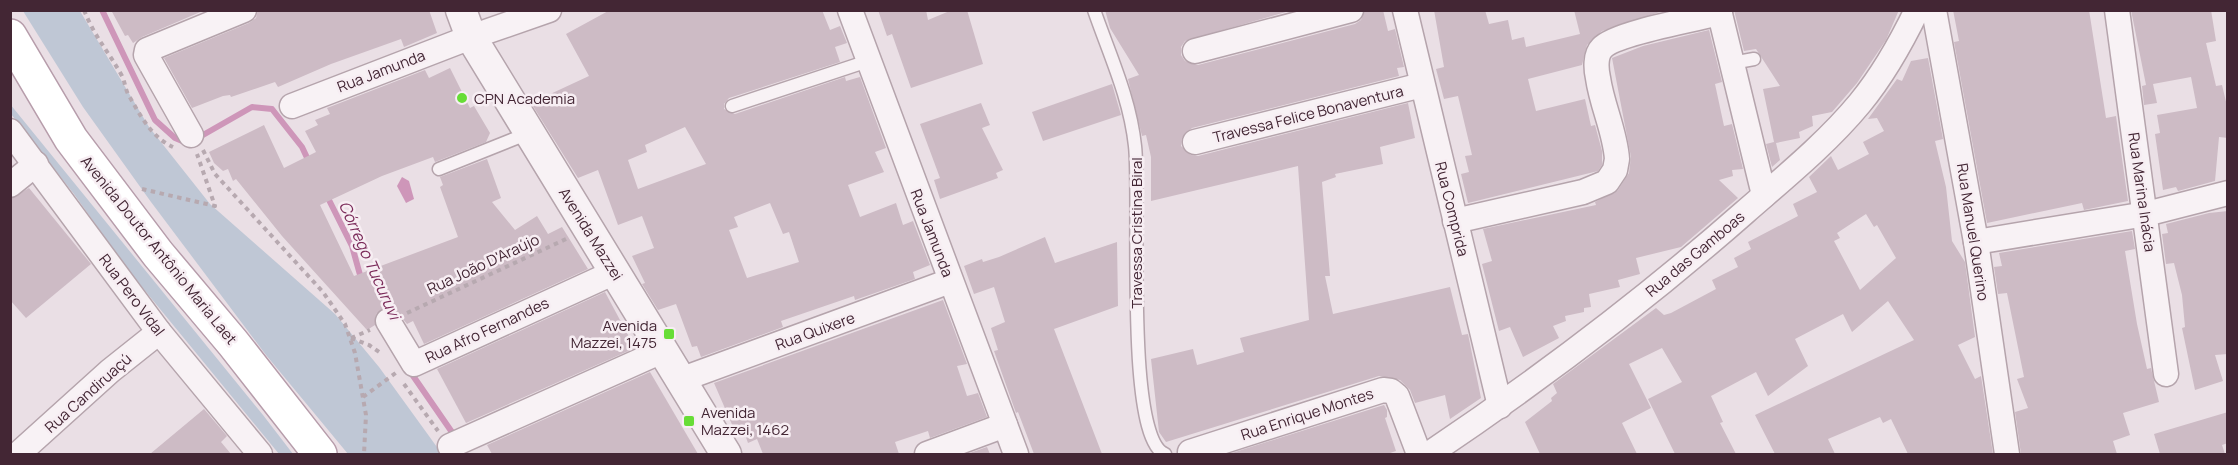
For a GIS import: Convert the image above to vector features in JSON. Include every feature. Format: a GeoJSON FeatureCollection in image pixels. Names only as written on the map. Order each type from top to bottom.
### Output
{"type":"FeatureCollection","features":[{"type":"Feature","properties":{"kind":"main road","name":"Avenida Doutor Antônio Maria Laet"},"geometry":{"type":"LineString","coordinates":[[10,36],[70,139],[320,454]]}},
{"type":"Feature","properties":{"kind":"main road"},"geometry":{"type":"LineString","coordinates":[[10,77],[70,139]]}},
{"type":"Feature","properties":{"kind":"street"},"geometry":{"type":"LineString","coordinates":[[189,146],[146,55],[150,47],[244,10]]}},
{"type":"Feature","properties":{"kind":"street","name":"Rua Jamunda"},"geometry":{"type":"LineString","coordinates":[[292,106],[466,24],[549,10]]}},
{"type":"Feature","properties":{"kind":"street","name":"Rua Jamunda"},"geometry":{"type":"LineString","coordinates":[[850,10],[1016,454]]}},
{"type":"Feature","properties":{"kind":"street"},"geometry":{"type":"LineString","coordinates":[[1195,51],[1351,10]]}},
{"type":"Feature","properties":{"kind":"street","name":"Rua Comprida"},"geometry":{"type":"LineString","coordinates":[[1405,10],[1500,406]]}},
{"type":"Feature","properties":{"kind":"street","name":"Rua das Gamboas"},"geometry":{"type":"LineString","coordinates":[[1429,454],[1500,406],[1681,267],[1764,195],[1860,104],[1890,60],[1917,10]]}},
{"type":"Feature","properties":{"kind":"street","name":"Rua Manuel Querino"},"geometry":{"type":"LineString","coordinates":[[1935,10],[1976,242],[2007,454]]}},
{"type":"Feature","properties":{"kind":"street","name":"Rua Marina Inácia"},"geometry":{"type":"LineString","coordinates":[[2117,10],[2166,374]]}},
{"type":"Feature","properties":{"kind":"street"},"geometry":{"type":"LineString","coordinates":[[1455,221],[1583,192],[1606,182],[1615,170],[1617,159],[1598,79],[1596,62],[1599,50],[1608,42],[1719,12],[1743,61],[1764,195]]}},
{"type":"Feature","properties":{"kind":"street","name":"Avenida Mazzei"},"geometry":{"type":"LineString","coordinates":[[466,24],[529,133],[726,454]]}},
{"type":"Feature","properties":{"kind":"street","name":"Travessa Felice Bonaventura"},"geometry":{"type":"LineString","coordinates":[[1195,142],[1422,85]]}},
{"type":"Feature","properties":{"kind":"street","name":"Rua Pero Vidal"},"geometry":{"type":"LineString","coordinates":[[10,131],[159,332],[260,454]]}},
{"type":"Feature","properties":{"kind":"street"},"geometry":{"type":"LineString","coordinates":[[10,184],[36,164]]}},
{"type":"Feature","properties":{"kind":"street"},"geometry":{"type":"LineString","coordinates":[[1976,242],[2146,214],[2228,193]]}},
{"type":"Feature","properties":{"kind":"street","name":"Rua Afro Fernandes"},"geometry":{"type":"LineString","coordinates":[[401,367],[615,272]]}},
{"type":"Feature","properties":{"kind":"street","name":"Rua Quixere"},"geometry":{"type":"LineString","coordinates":[[680,380],[950,281]]}},
{"type":"Feature","properties":{"kind":"street"},"geometry":{"type":"LineString","coordinates":[[388,321],[401,367]]}},
{"type":"Feature","properties":{"kind":"street","name":"Rua Candiruaçú"},"geometry":{"type":"LineString","coordinates":[[18,454],[110,371],[159,332]]}},
{"type":"Feature","properties":{"kind":"street"},"geometry":{"type":"LineString","coordinates":[[450,446],[662,351]]}},
{"type":"Feature","properties":{"kind":"street","name":"Rua Enrique Montes"},"geometry":{"type":"LineString","coordinates":[[1184,453],[1383,390],[1391,391],[1397,396],[1419,454]]}},
{"type":"Feature","properties":{"kind":"street"},"geometry":{"type":"LineString","coordinates":[[927,454],[1005,425]]}},
{"type":"Feature","properties":{"kind":"lane","name":"Travessa Cristina Biral"},"geometry":{"type":"LineString","coordinates":[[1094,10],[1116,65],[1135,144],[1137,326],[1143,409],[1150,441],[1157,451],[1165,454]]}},
{"type":"Feature","properties":{"kind":"lane"},"geometry":{"type":"LineString","coordinates":[[732,106],[868,61]]}},
{"type":"Feature","properties":{"kind":"lane"},"geometry":{"type":"LineString","coordinates":[[439,169],[529,133]]}},
{"type":"Feature","properties":{"kind":"path"},"geometry":{"type":"LineString","coordinates":[[84,10],[99,43],[122,75],[128,94],[147,127],[162,142],[201,148],[215,174],[323,292],[345,324],[351,338],[363,397],[367,427],[364,454]]}},
{"type":"Feature","properties":{"kind":"path"},"geometry":{"type":"LineString","coordinates":[[108,188],[144,189],[215,206],[189,146]]}},
{"type":"Feature","properties":{"kind":"path","name":"Rua João D'Araújo"},"geometry":{"type":"LineString","coordinates":[[388,321],[588,229]]}},
{"type":"Feature","properties":{"kind":"path"},"geometry":{"type":"LineString","coordinates":[[351,338],[369,345],[388,359]]}},
{"type":"Feature","properties":{"kind":"path"},"geometry":{"type":"LineString","coordinates":[[363,397],[401,367],[428,419],[450,446]]}},
{"type":"Feature","properties":{"kind":"shaded area"},"geometry":{"type":"Polygon","coordinates":[[[23,11],[80,11],[149,127],[210,204],[335,314],[379,367],[442,454],[348,454],[266,355],[151,202],[83,107],[23,11]]]}},
{"type":"Feature","properties":{"kind":"shaded area"},"geometry":{"type":"Polygon","coordinates":[[[10,104],[293,454],[279,454],[128,270],[74,194],[11,114],[10,104]]]}},
{"type":"Feature","properties":{"kind":"shaded area"},"geometry":{"type":"Polygon","coordinates":[[[402,177],[409,181],[414,199],[406,203],[397,186],[402,177]]]}},
{"type":"Feature","properties":{"kind":"building"},"geometry":{"type":"Polygon","coordinates":[[[111,10],[205,10],[133,43],[128,35],[125,36],[111,10]]]}},
{"type":"Feature","properties":{"kind":"building"},"geometry":{"type":"Polygon","coordinates":[[[258,10],[429,10],[437,33],[404,47],[401,39],[331,64],[278,87],[275,82],[231,97],[230,95],[223,96],[192,108],[164,58],[249,23],[256,18],[258,10]]]}},
{"type":"Feature","properties":{"kind":"building"},"geometry":{"type":"Polygon","coordinates":[[[610,10],[822,10],[830,30],[840,26],[847,43],[835,47],[840,62],[729,98],[724,104],[724,109],[735,114],[845,77],[846,81],[860,77],[886,148],[875,152],[884,172],[848,185],[860,217],[896,203],[903,225],[913,221],[930,265],[913,272],[915,279],[855,300],[854,296],[781,321],[783,327],[701,357],[697,346],[692,347],[676,304],[658,310],[642,284],[645,283],[632,256],[654,248],[642,216],[618,225],[598,170],[578,178],[531,103],[589,76],[566,34],[610,10]],[[685,127],[645,145],[647,152],[628,160],[638,189],[706,164],[685,127]],[[770,203],[734,217],[738,227],[729,230],[747,278],[799,262],[789,232],[783,234],[770,203]]]}},
{"type":"Feature","properties":{"kind":"building"},"geometry":{"type":"Polygon","coordinates":[[[878,10],[926,10],[928,20],[952,10],[967,10],[983,64],[911,88],[892,34],[887,36],[878,10]]]}},
{"type":"Feature","properties":{"kind":"building"},"geometry":{"type":"Polygon","coordinates":[[[1105,10],[1293,10],[1185,41],[1181,47],[1181,55],[1185,61],[1198,65],[1355,24],[1361,20],[1365,10],[1383,10],[1388,31],[1395,29],[1404,67],[1397,68],[1399,76],[1192,128],[1182,138],[1181,146],[1191,155],[1198,156],[1408,103],[1415,138],[1380,147],[1383,164],[1335,174],[1336,177],[1322,182],[1330,276],[1325,276],[1333,314],[1450,287],[1462,335],[1468,334],[1481,398],[1450,419],[1445,395],[1415,403],[1410,390],[1400,380],[1379,376],[1166,442],[1159,432],[1151,359],[1193,349],[1197,365],[1244,352],[1240,338],[1309,320],[1298,166],[1151,201],[1151,157],[1146,135],[1142,136],[1128,79],[1139,75],[1110,28],[1105,10]]]}},
{"type":"Feature","properties":{"kind":"building"},"geometry":{"type":"Polygon","coordinates":[[[1434,10],[1485,10],[1489,24],[1508,20],[1512,40],[1524,37],[1526,47],[1580,34],[1574,10],[1666,10],[1602,31],[1587,45],[1582,65],[1528,79],[1536,111],[1585,99],[1591,126],[1595,125],[1602,151],[1602,165],[1598,171],[1468,203],[1461,174],[1469,172],[1465,156],[1472,155],[1458,96],[1444,99],[1436,69],[1444,67],[1434,10]]]}},
{"type":"Feature","properties":{"kind":"building"},"geometry":{"type":"Polygon","coordinates":[[[1734,10],[1899,10],[1886,40],[1857,83],[1832,112],[1812,116],[1813,126],[1799,132],[1800,138],[1776,143],[1780,160],[1772,167],[1766,144],[1774,142],[1763,89],[1780,86],[1756,49],[1744,51],[1734,10]]]}},
{"type":"Feature","properties":{"kind":"building"},"geometry":{"type":"Polygon","coordinates":[[[1953,10],[2089,10],[2106,118],[2116,116],[2128,201],[2084,210],[2082,203],[1987,223],[1954,42],[1959,41],[1953,10]]]}},
{"type":"Feature","properties":{"kind":"building"},"geometry":{"type":"Polygon","coordinates":[[[2131,10],[2211,10],[2216,41],[2206,43],[2216,86],[2222,85],[2228,110],[2228,138],[2219,137],[2215,181],[2178,191],[2176,187],[2163,190],[2155,134],[2160,133],[2157,115],[2197,108],[2191,77],[2153,84],[2157,103],[2144,105],[2142,86],[2146,85],[2131,10]]]}},
{"type":"Feature","properties":{"kind":"building"},"geometry":{"type":"Polygon","coordinates":[[[1709,30],[1722,82],[1715,84],[1724,126],[1732,124],[1743,169],[1732,170],[1733,176],[1719,180],[1738,198],[1681,247],[1636,258],[1640,274],[1618,280],[1620,287],[1589,294],[1591,307],[1584,308],[1584,312],[1565,316],[1566,321],[1553,326],[1559,338],[1523,357],[1510,327],[1499,331],[1482,264],[1492,261],[1483,229],[1596,205],[1595,202],[1618,190],[1629,173],[1631,157],[1612,58],[1643,46],[1709,30]]]}},
{"type":"Feature","properties":{"kind":"building"},"geometry":{"type":"Polygon","coordinates":[[[1928,58],[1943,139],[1935,141],[1946,187],[1952,241],[1965,262],[1975,337],[1958,345],[1975,379],[1981,376],[1993,454],[1908,454],[1891,419],[1883,423],[1880,417],[1828,439],[1835,454],[1775,454],[1755,415],[1914,340],[1888,301],[1852,332],[1843,314],[1795,339],[1808,366],[1768,396],[1756,372],[1711,396],[1723,422],[1720,423],[1736,454],[1675,454],[1648,399],[1682,382],[1662,348],[1629,364],[1651,408],[1622,423],[1637,454],[1540,454],[1525,422],[1552,401],[1551,398],[1557,393],[1553,384],[1656,308],[1664,315],[1671,313],[1716,289],[1712,280],[1738,267],[1734,258],[1751,249],[1748,242],[1798,216],[1793,204],[1817,192],[1809,177],[1831,156],[1838,170],[1869,154],[1863,142],[1884,131],[1877,118],[1868,119],[1897,79],[1902,81],[1911,61],[1928,58]],[[1866,214],[1837,233],[1840,238],[1834,241],[1860,290],[1896,258],[1877,225],[1874,227],[1866,214]]]}},
{"type":"Feature","properties":{"kind":"building"},"geometry":{"type":"Polygon","coordinates":[[[450,68],[470,108],[474,106],[490,133],[486,142],[435,162],[433,157],[382,176],[320,205],[354,276],[458,237],[440,187],[443,185],[440,177],[487,159],[501,198],[492,202],[515,230],[537,216],[548,234],[562,227],[588,269],[424,344],[413,321],[407,324],[395,309],[388,307],[376,314],[375,325],[367,330],[282,236],[236,179],[233,181],[228,169],[223,171],[214,163],[209,152],[264,125],[284,168],[316,152],[305,131],[318,125],[315,120],[330,114],[327,108],[425,70],[429,78],[450,68]]]}},
{"type":"Feature","properties":{"kind":"building"},"geometry":{"type":"Polygon","coordinates":[[[1112,84],[1121,115],[1043,141],[1032,112],[1112,84]]]}},
{"type":"Feature","properties":{"kind":"building"},"geometry":{"type":"Polygon","coordinates":[[[981,103],[990,125],[982,128],[1003,170],[996,173],[998,178],[940,199],[934,180],[940,178],[920,124],[981,103]]]}},
{"type":"Feature","properties":{"kind":"building"},"geometry":{"type":"Polygon","coordinates":[[[29,188],[91,264],[26,318],[10,300],[10,199],[29,188]]]}},
{"type":"Feature","properties":{"kind":"building"},"geometry":{"type":"Polygon","coordinates":[[[2228,211],[2228,354],[2215,355],[2223,381],[2195,390],[2182,328],[2185,327],[2182,295],[2174,263],[2166,264],[2162,234],[2168,233],[2166,224],[2209,213],[2228,211]]]}},
{"type":"Feature","properties":{"kind":"building"},"geometry":{"type":"Polygon","coordinates":[[[2132,231],[2135,249],[2125,251],[2147,369],[2151,368],[2159,402],[2123,413],[2130,435],[2113,441],[2117,454],[2021,454],[2015,412],[2028,408],[2017,379],[2024,377],[2007,293],[1998,294],[1994,267],[2002,266],[1999,253],[2132,231]]]}},
{"type":"Feature","properties":{"kind":"building"},"geometry":{"type":"Polygon","coordinates":[[[1045,237],[1055,263],[1117,242],[1118,306],[1054,329],[1102,454],[1034,454],[1018,412],[1016,413],[994,351],[998,350],[991,328],[1005,322],[994,287],[974,294],[964,266],[982,259],[983,262],[999,257],[1045,237]]]}},
{"type":"Feature","properties":{"kind":"building"},"geometry":{"type":"Polygon","coordinates":[[[605,292],[635,348],[466,423],[437,369],[605,292]]]}},
{"type":"Feature","properties":{"kind":"building"},"geometry":{"type":"Polygon","coordinates":[[[943,300],[967,364],[957,366],[967,396],[978,393],[987,417],[930,438],[928,431],[895,442],[899,454],[763,454],[757,439],[748,443],[742,426],[734,429],[714,383],[943,300]]]}},
{"type":"Feature","properties":{"kind":"building"},"geometry":{"type":"Polygon","coordinates":[[[650,372],[698,454],[492,454],[487,445],[650,372]]]}},
{"type":"Feature","properties":{"kind":"building"},"geometry":{"type":"Polygon","coordinates":[[[1384,405],[1387,410],[1385,418],[1396,451],[1387,454],[1232,453],[1384,405]]]}},
{"type":"Feature","properties":{"kind":"building"},"geometry":{"type":"Polygon","coordinates":[[[204,409],[227,436],[221,442],[231,454],[150,454],[204,409]]]}},
{"type":"Feature","properties":{"kind":"building"},"geometry":{"type":"Polygon","coordinates":[[[2228,412],[2228,443],[2222,445],[2225,454],[2160,454],[2154,434],[2228,412]]]}},
{"type":"Feature","properties":{"kind":"building"},"geometry":{"type":"Polygon","coordinates":[[[987,447],[990,454],[967,454],[987,447]]]}},
{"type":"Feature","properties":{"kind":"waterway","name":"Córrego Tucuruvi"},"geometry":{"type":"LineString","coordinates":[[102,10],[155,120],[175,138],[187,143]]}},
{"type":"Feature","properties":{"kind":"waterway","name":"Córrego Tucuruvi"},"geometry":{"type":"LineString","coordinates":[[196,139],[252,107],[272,109],[302,147],[310,164]]}},
{"type":"Feature","properties":{"kind":"waterway","name":"Córrego Tucuruvi"},"geometry":{"type":"LineString","coordinates":[[326,194],[352,246],[362,282]]}},
{"type":"Feature","properties":{"kind":"waterway","name":"Córrego Tucuruvi"},"geometry":{"type":"LineString","coordinates":[[409,370],[456,438]]}},
{"type":"Feature","properties":{"kind":"place","name":"CPN Academia"},"geometry":{"type":"Point","coordinates":[462,98]}},
{"type":"Feature","properties":{"kind":"place","name":"Avenida Mazzei, 1475"},"geometry":{"type":"Point","coordinates":[669,334]}},
{"type":"Feature","properties":{"kind":"place","name":"Avenida Mazzei, 1462"},"geometry":{"type":"Point","coordinates":[689,421]}}]}
